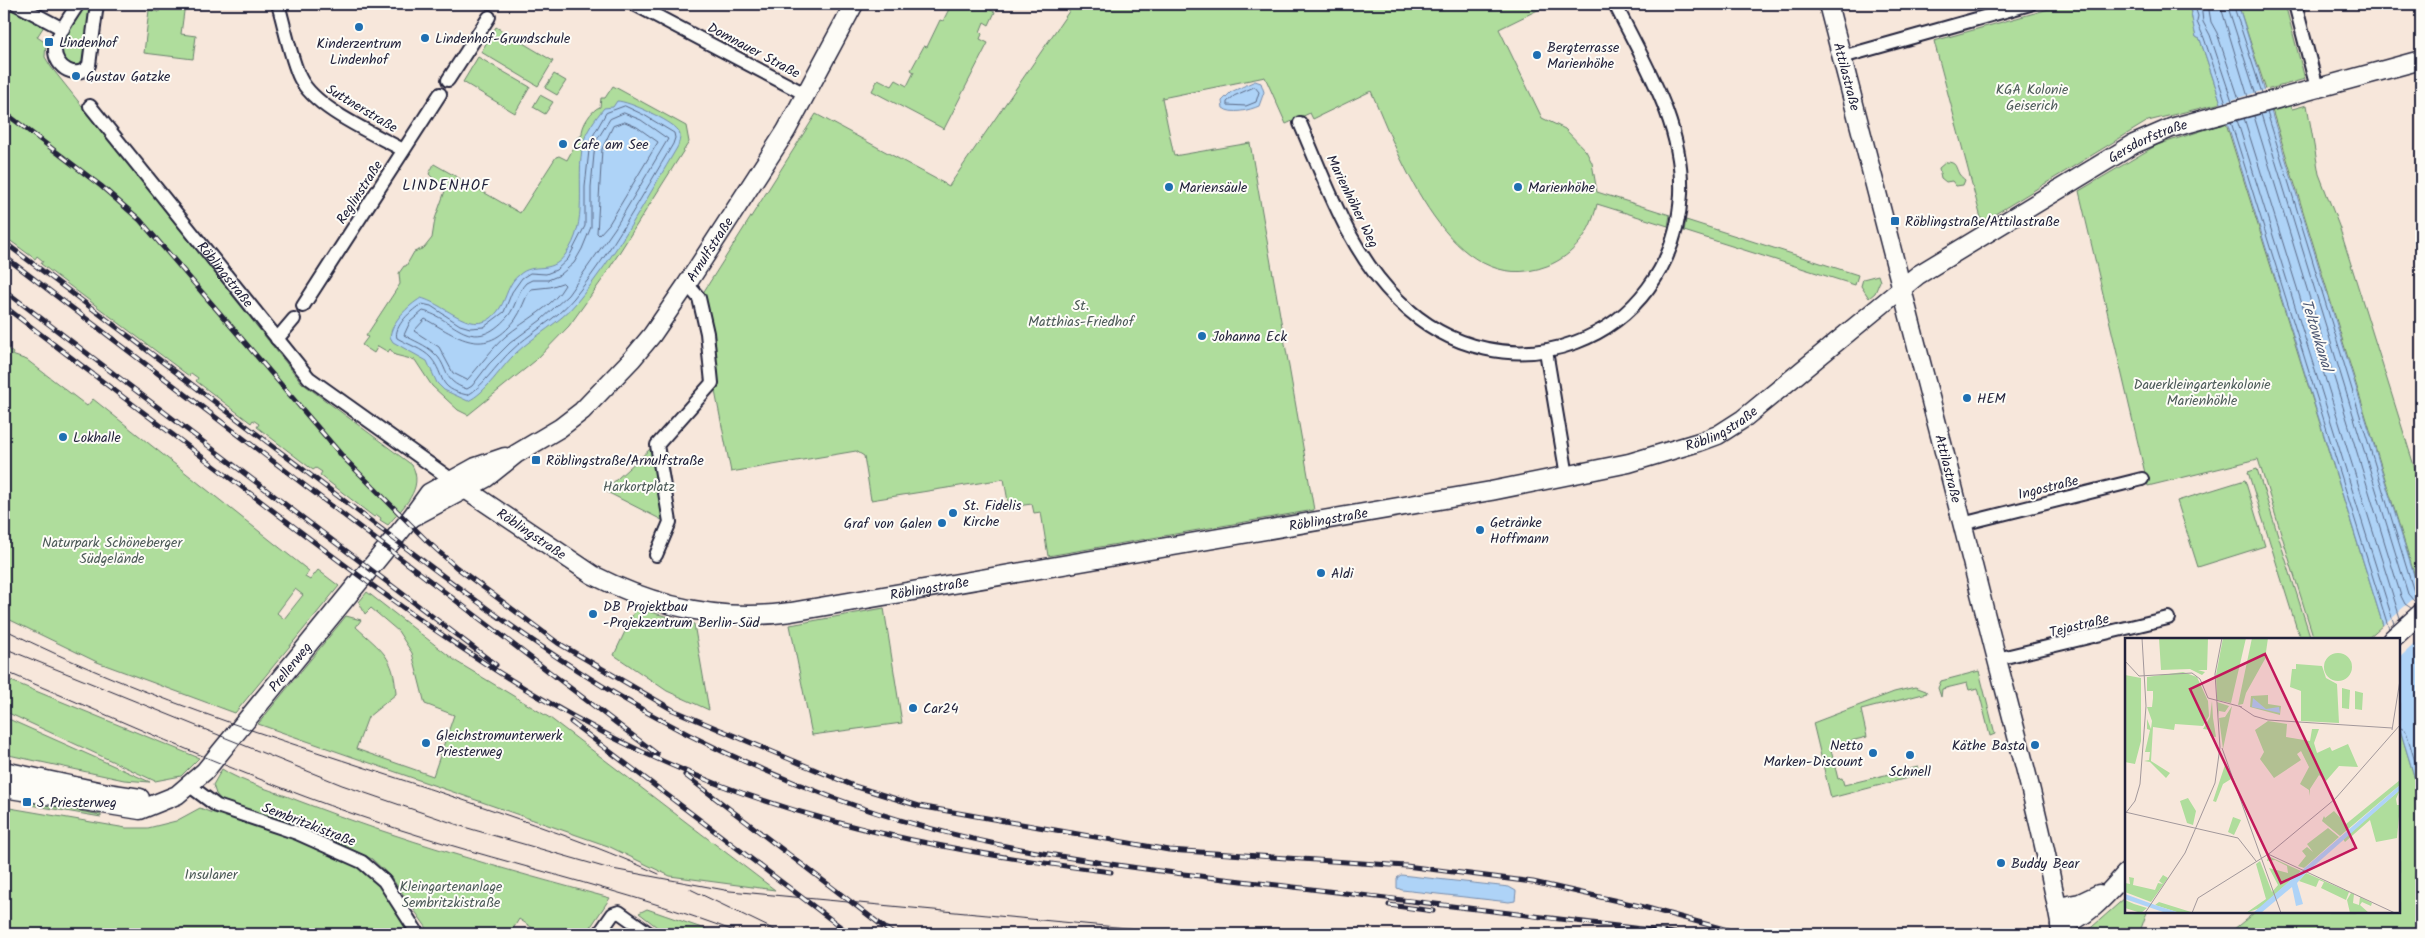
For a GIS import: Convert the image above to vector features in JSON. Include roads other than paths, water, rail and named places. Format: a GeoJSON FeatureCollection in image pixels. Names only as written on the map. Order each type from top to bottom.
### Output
{"type":"FeatureCollection","features":[{"type":"Feature","properties":{"kind":"main road","name":"Arnulfstraße"},"geometry":{"type":"LineString","coordinates":[[459,484],[476,467],[516,454],[560,428],[582,412],[652,335],[786,131],[854,4]]}},
{"type":"Feature","properties":{"kind":"main road","name":"Attilastraße"},"geometry":{"type":"LineString","coordinates":[[1828,4],[1902,286],[1996,659],[2061,930]]}},
{"type":"Feature","properties":{"kind":"main road","name":"Gersdorfstraße"},"geometry":{"type":"LineString","coordinates":[[1902,286],[2134,144],[2171,128],[2421,60]]}},
{"type":"Feature","properties":{"kind":"main road","name":"Röblingstraße"},"geometry":{"type":"LineString","coordinates":[[459,484],[593,575],[638,596],[683,609],[747,616],[802,610],[1435,502],[1567,476],[1675,450],[1731,428],[1766,401],[1902,286]]}},
{"type":"Feature","properties":{"kind":"main road","name":"Prellerweg"},"geometry":{"type":"LineString","coordinates":[[4,788],[140,810],[177,796],[190,786],[411,518],[459,484]]}},
{"type":"Feature","properties":{"kind":"main road"},"geometry":{"type":"LineString","coordinates":[[2393,638],[2421,613]]}},
{"type":"Feature","properties":{"kind":"main road"},"geometry":{"type":"LineString","coordinates":[[4,771],[158,803]]}},
{"type":"Feature","properties":{"kind":"main road"},"geometry":{"type":"LineString","coordinates":[[2057,907],[2093,898],[2125,874]]}},
{"type":"Feature","properties":{"kind":"main road"},"geometry":{"type":"LineString","coordinates":[[2061,930],[2078,919],[2125,874]]}},
{"type":"Feature","properties":{"kind":"street"},"geometry":{"type":"LineString","coordinates":[[16,4],[63,29]]}},
{"type":"Feature","properties":{"kind":"street"},"geometry":{"type":"LineString","coordinates":[[78,4],[56,45],[56,59],[62,67],[70,72],[85,70],[89,64],[97,4]]}},
{"type":"Feature","properties":{"kind":"street","name":"Suttnerstraße"},"geometry":{"type":"LineString","coordinates":[[278,4],[300,78],[309,92],[333,111],[404,150]]}},
{"type":"Feature","properties":{"kind":"street","name":"Domnauer Straße"},"geometry":{"type":"LineString","coordinates":[[634,4],[807,94]]}},
{"type":"Feature","properties":{"kind":"street","name":"Marienhöher Weg"},"geometry":{"type":"LineString","coordinates":[[1300,123],[1357,248],[1376,275],[1399,301],[1428,325],[1463,344],[1519,354],[1546,351],[1588,338],[1611,325],[1631,309],[1658,274],[1670,250],[1678,222],[1681,178],[1680,160],[1672,126],[1615,4]]}},
{"type":"Feature","properties":{"kind":"street"},"geometry":{"type":"LineString","coordinates":[[1842,57],[1990,9],[2030,4]]}},
{"type":"Feature","properties":{"kind":"street"},"geometry":{"type":"LineString","coordinates":[[2295,4],[2317,88]]}},
{"type":"Feature","properties":{"kind":"street"},"geometry":{"type":"LineString","coordinates":[[448,80],[489,17]]}},
{"type":"Feature","properties":{"kind":"street","name":"Reglinstraße"},"geometry":{"type":"LineString","coordinates":[[303,306],[440,94]]}},
{"type":"Feature","properties":{"kind":"street","name":"Röblingstraße"},"geometry":{"type":"LineString","coordinates":[[90,106],[309,378],[459,484]]}},
{"type":"Feature","properties":{"kind":"street"},"geometry":{"type":"LineString","coordinates":[[656,555],[670,522],[656,445],[712,383],[707,333],[699,298],[687,284]]}},
{"type":"Feature","properties":{"kind":"street"},"geometry":{"type":"LineString","coordinates":[[278,339],[294,319]]}},
{"type":"Feature","properties":{"kind":"street"},"geometry":{"type":"LineString","coordinates":[[1546,351],[1567,476]]}},
{"type":"Feature","properties":{"kind":"street","name":"Ingostraße"},"geometry":{"type":"LineString","coordinates":[[1962,524],[2142,479]]}},
{"type":"Feature","properties":{"kind":"street","name":"Tejastraße"},"geometry":{"type":"LineString","coordinates":[[1996,659],[2168,618]]}},
{"type":"Feature","properties":{"kind":"street","name":"Sembritzkistraße"},"geometry":{"type":"LineString","coordinates":[[190,786],[217,806],[297,833],[362,862],[384,881],[418,934]]}},
{"type":"Feature","properties":{"kind":"street"},"geometry":{"type":"LineString","coordinates":[[599,934],[613,914],[619,912],[650,934]]}},
{"type":"Feature","properties":{"kind":"water","name":"Teltowkanal"},"geometry":{"type":"Polygon","coordinates":[[[2189,4],[2238,4],[2421,598],[2421,799],[2400,729],[2400,638],[2383,625],[2221,103],[2200,39],[2196,37],[2189,4]]]}},
{"type":"Feature","properties":{"kind":"water"},"geometry":{"type":"Polygon","coordinates":[[[1255,81],[1261,83],[1264,92],[1259,106],[1236,111],[1223,108],[1222,101],[1231,92],[1255,81]]]}},
{"type":"Feature","properties":{"kind":"water"},"geometry":{"type":"Polygon","coordinates":[[[617,101],[631,104],[659,117],[674,126],[680,134],[678,146],[643,206],[605,266],[577,302],[563,316],[516,353],[481,392],[468,401],[444,390],[437,383],[427,361],[393,342],[390,337],[394,325],[411,305],[421,298],[462,319],[482,322],[491,318],[500,308],[515,278],[530,269],[554,265],[565,255],[573,243],[580,216],[580,172],[584,139],[591,125],[604,108],[613,107],[617,101]]]}},
{"type":"Feature","properties":{"kind":"water"},"geometry":{"type":"Polygon","coordinates":[[[1401,875],[1509,887],[1516,891],[1515,901],[1509,902],[1402,890],[1397,888],[1397,878],[1401,875]]]}},
{"type":"Feature","properties":{"kind":"tram line"},"geometry":{"type":"LineString","coordinates":[[4,629],[114,679],[171,701],[228,722],[533,824],[659,874]]}},
{"type":"Feature","properties":{"kind":"tram line"},"geometry":{"type":"LineString","coordinates":[[4,648],[342,785],[464,827],[607,868],[730,891],[1191,934]]}},
{"type":"Feature","properties":{"kind":"tram line"},"geometry":{"type":"LineString","coordinates":[[4,671],[189,750],[330,806],[423,837],[652,903],[742,934]]}},
{"type":"Feature","properties":{"kind":"tram line"},"geometry":{"type":"LineString","coordinates":[[690,889],[783,934]]}},
{"type":"Feature","properties":{"kind":"railway"},"geometry":{"type":"LineString","coordinates":[[4,112],[101,186],[140,220],[344,458],[427,541],[456,567],[558,643],[673,710],[854,786],[919,806],[1169,850],[1406,866],[1533,882],[1640,906],[1742,934]]}},
{"type":"Feature","properties":{"kind":"railway"},"geometry":{"type":"LineString","coordinates":[[4,242],[511,626],[640,708],[721,751],[777,776],[834,798],[950,834],[1070,858],[1190,875],[1683,934]]}},
{"type":"Feature","properties":{"kind":"railway"},"geometry":{"type":"LineString","coordinates":[[4,256],[657,754]]}},
{"type":"Feature","properties":{"kind":"railway"},"geometry":{"type":"LineString","coordinates":[[4,290],[496,665]]}},
{"type":"Feature","properties":{"kind":"railway"},"geometry":{"type":"LineString","coordinates":[[4,306],[377,589],[484,663],[596,729],[654,758],[715,783],[812,815],[910,840],[1010,858],[1111,872]]}},
{"type":"Feature","properties":{"kind":"railway"},"geometry":{"type":"LineString","coordinates":[[571,722],[850,934]]}},
{"type":"Feature","properties":{"kind":"railway"},"geometry":{"type":"LineString","coordinates":[[685,775],[893,934]]}},
{"type":"Feature","properties":{"kind":"railway"},"geometry":{"type":"LineString","coordinates":[[1389,905],[1433,911]]}},
{"type":"Feature","properties":{"kind":"place","name":"Kinderzentrum Lindenhof"},"geometry":{"type":"Point","coordinates":[359,27]}},
{"type":"Feature","properties":{"kind":"place","name":"Lindenhof-Grundschule"},"geometry":{"type":"Point","coordinates":[425,38]}},
{"type":"Feature","properties":{"kind":"place","name":"Lindenhof"},"geometry":{"type":"Point","coordinates":[49,42]}},
{"type":"Feature","properties":{"kind":"place","name":"Bergterrasse Marienhöhe"},"geometry":{"type":"Point","coordinates":[1537,55]}},
{"type":"Feature","properties":{"kind":"place","name":"Gustav Gatzke"},"geometry":{"type":"Point","coordinates":[76,76]}},
{"type":"Feature","properties":{"kind":"place","name":"Cafe am See"},"geometry":{"type":"Point","coordinates":[563,144]}},
{"type":"Feature","properties":{"kind":"place","name":"Mariensäule"},"geometry":{"type":"Point","coordinates":[1169,187]}},
{"type":"Feature","properties":{"kind":"place","name":"Marienhöhe"},"geometry":{"type":"Point","coordinates":[1518,187]}},
{"type":"Feature","properties":{"kind":"place","name":"Röblingstraße/Attilastraße"},"geometry":{"type":"Point","coordinates":[1895,221]}},
{"type":"Feature","properties":{"kind":"place","name":"Johanna Eck"},"geometry":{"type":"Point","coordinates":[1202,336]}},
{"type":"Feature","properties":{"kind":"place","name":"HEM"},"geometry":{"type":"Point","coordinates":[1967,398]}},
{"type":"Feature","properties":{"kind":"place","name":"Lokhalle"},"geometry":{"type":"Point","coordinates":[63,437]}},
{"type":"Feature","properties":{"kind":"place","name":"Röblingstraße/Arnulfstraße"},"geometry":{"type":"Point","coordinates":[536,460]}},
{"type":"Feature","properties":{"kind":"place","name":"St. Fidelis Kirche"},"geometry":{"type":"Point","coordinates":[953,513]}},
{"type":"Feature","properties":{"kind":"place","name":"Graf von Galen"},"geometry":{"type":"Point","coordinates":[942,523]}},
{"type":"Feature","properties":{"kind":"place","name":"Getränke Hoffmann"},"geometry":{"type":"Point","coordinates":[1480,530]}},
{"type":"Feature","properties":{"kind":"place","name":"Aldi"},"geometry":{"type":"Point","coordinates":[1321,573]}},
{"type":"Feature","properties":{"kind":"place","name":"DB Projektbau -Projekzentrum Berlin-Süd"},"geometry":{"type":"Point","coordinates":[593,614]}},
{"type":"Feature","properties":{"kind":"place","name":"Car24"},"geometry":{"type":"Point","coordinates":[913,708]}},
{"type":"Feature","properties":{"kind":"place","name":"Gleichstromunterwerk Priesterweg"},"geometry":{"type":"Point","coordinates":[426,743]}},
{"type":"Feature","properties":{"kind":"place","name":"Käthe Basta"},"geometry":{"type":"Point","coordinates":[2035,745]}},
{"type":"Feature","properties":{"kind":"place","name":"Netto Marken-Discount"},"geometry":{"type":"Point","coordinates":[1873,753]}},
{"type":"Feature","properties":{"kind":"place","name":"Schnell"},"geometry":{"type":"Point","coordinates":[1910,755]}},
{"type":"Feature","properties":{"kind":"place","name":"S Priesterweg"},"geometry":{"type":"Point","coordinates":[27,802]}},
{"type":"Feature","properties":{"kind":"place","name":"Buddy Bear"},"geometry":{"type":"Point","coordinates":[2001,863]}},
{"type":"Feature","properties":{"kind":"district","name":"LINDENHOF"},"geometry":{"type":"Point","coordinates":[446,185]}},
{"type":"Feature","properties":{"kind":"park label","name":"KGA Kolonie Geiserich"},"geometry":{"type":"Point","coordinates":[2032,98]}},
{"type":"Feature","properties":{"kind":"park label","name":"St. Matthias-Friedhof"},"geometry":{"type":"Point","coordinates":[1081,314]}},
{"type":"Feature","properties":{"kind":"park label","name":"Dauerkleingartenkolonie Marienhöhle"},"geometry":{"type":"Point","coordinates":[2202,392]}},
{"type":"Feature","properties":{"kind":"park label","name":"Harkortplatz"},"geometry":{"type":"Point","coordinates":[639,486]}},
{"type":"Feature","properties":{"kind":"park label","name":"Naturpark Schöneberger Südgelände"},"geometry":{"type":"Point","coordinates":[112,550]}},
{"type":"Feature","properties":{"kind":"park label","name":"Insulaner"},"geometry":{"type":"Point","coordinates":[211,874]}},
{"type":"Feature","properties":{"kind":"park label","name":"Kleingartenanlage Sembritzkistraße"},"geometry":{"type":"Point","coordinates":[451,894]}}]}
